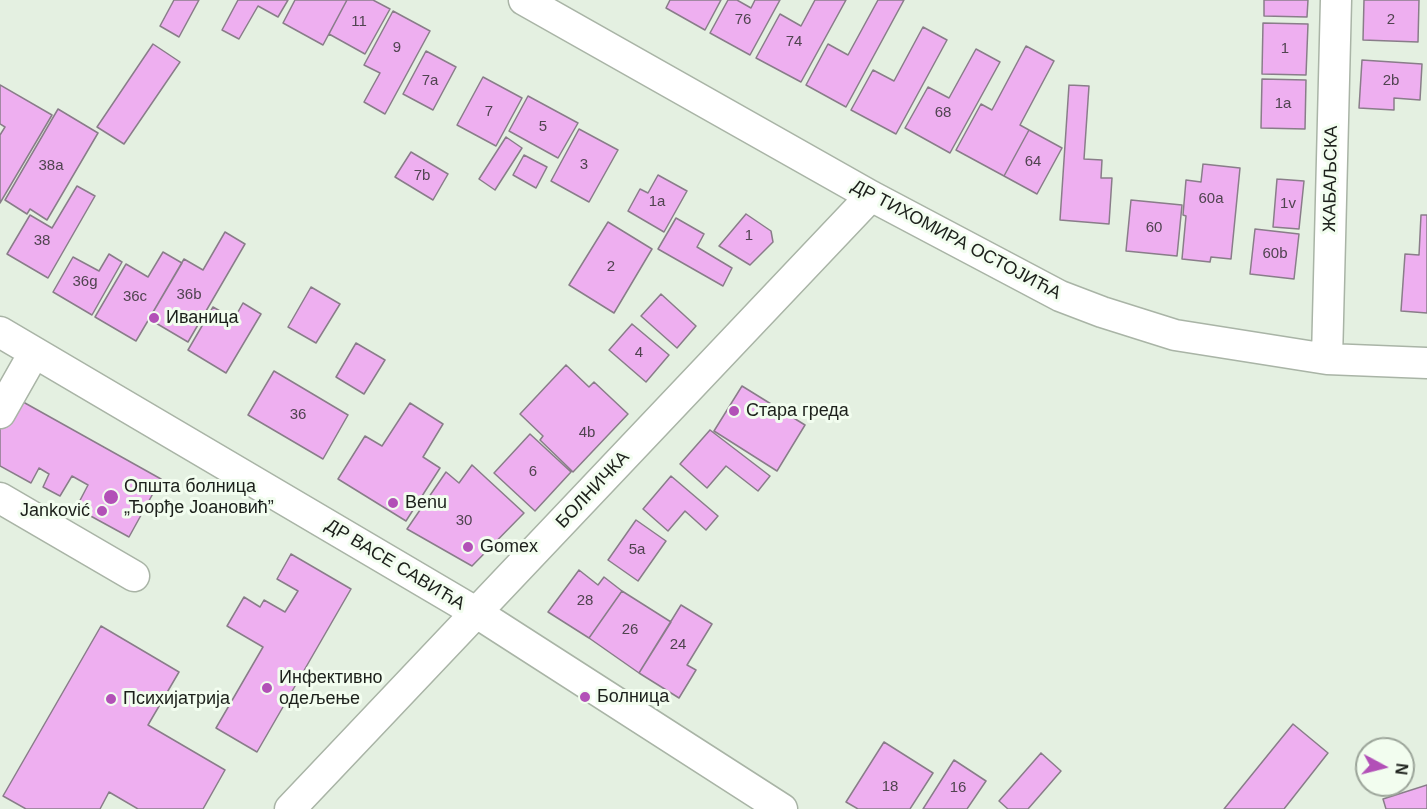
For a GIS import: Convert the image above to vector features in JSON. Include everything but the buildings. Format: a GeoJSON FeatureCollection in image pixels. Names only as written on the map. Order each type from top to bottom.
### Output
{"type":"FeatureCollection","features":[{"type":"Feature","properties":{"kind":"street","name":"ДР ТИХОМИРА ОСТОЈИЋА"},"geometry":{"type":"LineString","coordinates":[[524,0],[871,196],[1060,296],[1175,335],[1327,359],[1427,363]]}},
{"type":"Feature","properties":{"kind":"street","name":"ЖАБАЉСКА"},"geometry":{"type":"LineString","coordinates":[[1327,359],[1335,0]]}},
{"type":"Feature","properties":{"kind":"street","name":"БОЛНИЧКА"},"geometry":{"type":"LineString","coordinates":[[290,809],[871,196]]}},
{"type":"Feature","properties":{"kind":"street","name":"ДР ВАСЕ САВИЋА"},"geometry":{"type":"LineString","coordinates":[[0,332],[477,613],[782,809]]}},
{"type":"Feature","properties":{"kind":"street"},"geometry":{"type":"LineString","coordinates":[[0,413],[34,352]]}},
{"type":"Feature","properties":{"kind":"street"},"geometry":{"type":"LineString","coordinates":[[0,498],[134,576]]}},
{"type":"Feature","properties":{"kind":"place","name":"Иваница"},"geometry":{"type":"Point","coordinates":[154,318]}},
{"type":"Feature","properties":{"kind":"place","name":"Стара греда"},"geometry":{"type":"Point","coordinates":[734,411]}},
{"type":"Feature","properties":{"kind":"place","name":"Општа болница „Ђорђе Јоановић”"},"geometry":{"type":"Point","coordinates":[111,497]}},
{"type":"Feature","properties":{"kind":"place","name":"Benu"},"geometry":{"type":"Point","coordinates":[393,503]}},
{"type":"Feature","properties":{"kind":"place","name":"Janković"},"geometry":{"type":"Point","coordinates":[102,511]}},
{"type":"Feature","properties":{"kind":"place","name":"Gomex"},"geometry":{"type":"Point","coordinates":[468,547]}},
{"type":"Feature","properties":{"kind":"place","name":"Инфективно одељење"},"geometry":{"type":"Point","coordinates":[267,688]}},
{"type":"Feature","properties":{"kind":"place","name":"Болница"},"geometry":{"type":"Point","coordinates":[585,697]}},
{"type":"Feature","properties":{"kind":"place","name":"Психијатрија"},"geometry":{"type":"Point","coordinates":[111,699]}}]}
